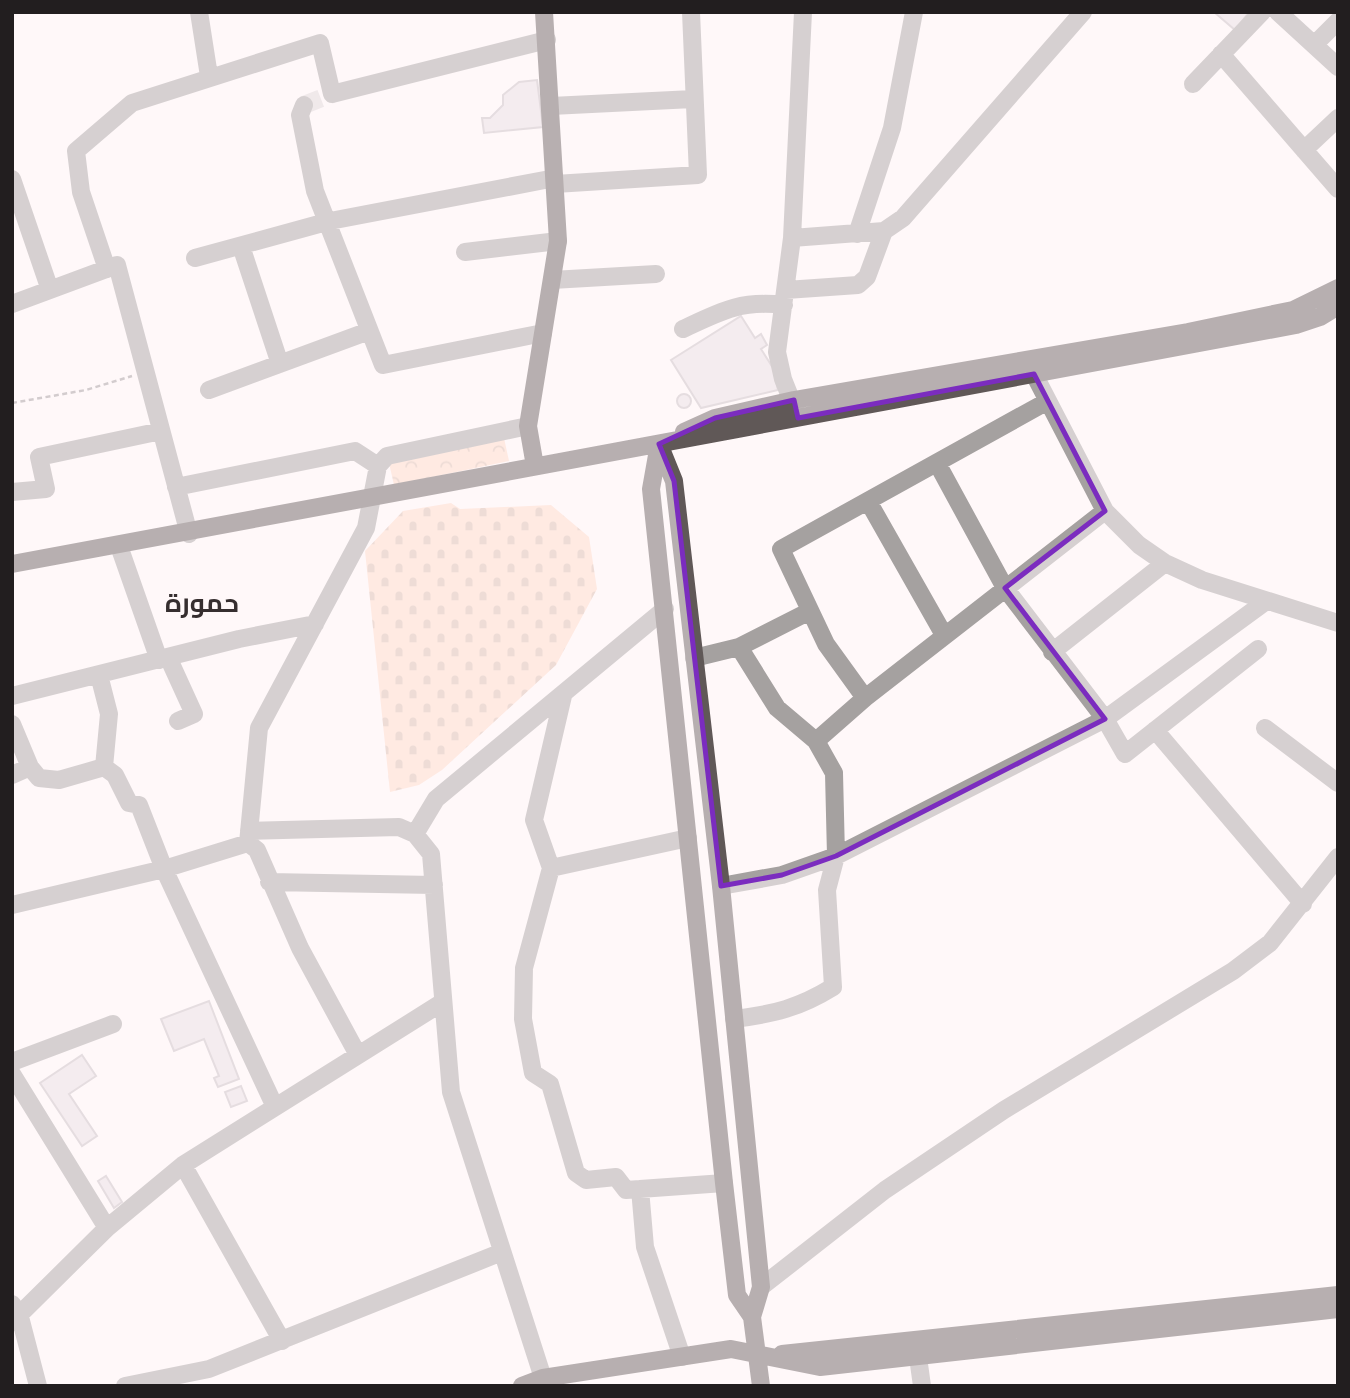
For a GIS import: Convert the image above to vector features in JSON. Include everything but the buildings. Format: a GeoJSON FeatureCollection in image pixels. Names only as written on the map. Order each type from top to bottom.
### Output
{"type":"FeatureCollection","features":[{"type":"Feature","properties":{"kind":"main road"},"geometry":{"type":"LineString","coordinates":[[535,466],[528,426],[558,241],[544,12]]}},
{"type":"Feature","properties":{"kind":"main road"},"geometry":{"type":"LineString","coordinates":[[659,444],[715,418],[793,400],[1201,329],[1293,310],[1338,288]]}},
{"type":"Feature","properties":{"kind":"main road"},"geometry":{"type":"LineString","coordinates":[[12,564],[188,534],[535,466],[1296,325],[1335,312]]}},
{"type":"Feature","properties":{"kind":"main road"},"geometry":{"type":"LineString","coordinates":[[659,444],[651,489],[724,1183],[737,1295],[752,1317]]}},
{"type":"Feature","properties":{"kind":"main road"},"geometry":{"type":"LineString","coordinates":[[659,444],[674,481],[721,886],[761,1287],[752,1317],[761,1386]]}},
{"type":"Feature","properties":{"kind":"main road"},"geometry":{"type":"LineString","coordinates":[[758,1356],[1338,1295]]}},
{"type":"Feature","properties":{"kind":"main road"},"geometry":{"type":"LineString","coordinates":[[522,1386],[543,1378],[731,1349],[820,1367],[1338,1309]]}},
{"type":"Feature","properties":{"kind":"street"},"geometry":{"type":"LineString","coordinates":[[199,12],[209,76]]}},
{"type":"Feature","properties":{"kind":"street"},"geometry":{"type":"LineString","coordinates":[[195,258],[330,221],[555,181],[698,175],[691,12]]}},
{"type":"Feature","properties":{"kind":"street"},"geometry":{"type":"LineString","coordinates":[[798,418],[783,379],[778,352],[792,238],[803,12]]}},
{"type":"Feature","properties":{"kind":"street"},"geometry":{"type":"LineString","coordinates":[[857,234],[892,128],[914,12]]}},
{"type":"Feature","properties":{"kind":"street"},"geometry":{"type":"LineString","coordinates":[[792,238],[884,231],[903,218],[1083,12]]}},
{"type":"Feature","properties":{"kind":"street"},"geometry":{"type":"LineString","coordinates":[[1193,84],[1262,12]]}},
{"type":"Feature","properties":{"kind":"street"},"geometry":{"type":"LineString","coordinates":[[1278,12],[1338,67]]}},
{"type":"Feature","properties":{"kind":"street"},"geometry":{"type":"LineString","coordinates":[[1314,45],[1338,21]]}},
{"type":"Feature","properties":{"kind":"street"},"geometry":{"type":"LineString","coordinates":[[107,269],[81,192],[76,151],[132,103],[209,76],[320,43],[332,94],[547,40]]}},
{"type":"Feature","properties":{"kind":"street"},"geometry":{"type":"LineString","coordinates":[[1221,54],[1338,188]]}},
{"type":"Feature","properties":{"kind":"street"},"geometry":{"type":"LineString","coordinates":[[551,106],[693,99]]}},
{"type":"Feature","properties":{"kind":"street"},"geometry":{"type":"LineString","coordinates":[[304,104],[300,115],[315,191],[330,221],[338,255],[383,365],[543,333]]}},
{"type":"Feature","properties":{"kind":"street"},"geometry":{"type":"LineString","coordinates":[[1304,150],[1338,118]]}},
{"type":"Feature","properties":{"kind":"street"},"geometry":{"type":"LineString","coordinates":[[12,179],[50,290]]}},
{"type":"Feature","properties":{"kind":"street"},"geometry":{"type":"LineString","coordinates":[[683,329],[726,308],[858,285],[867,277],[884,231]]}},
{"type":"Feature","properties":{"kind":"street"},"geometry":{"type":"LineString","coordinates":[[465,252],[558,241]]}},
{"type":"Feature","properties":{"kind":"street"},"geometry":{"type":"LineString","coordinates":[[241,246],[281,364]]}},
{"type":"Feature","properties":{"kind":"street"},"geometry":{"type":"LineString","coordinates":[[12,304],[117,265],[188,534]]}},
{"type":"Feature","properties":{"kind":"street"},"geometry":{"type":"LineString","coordinates":[[552,279],[656,274]]}},
{"type":"Feature","properties":{"kind":"street"},"geometry":{"type":"LineString","coordinates":[[209,390],[369,331]]}},
{"type":"Feature","properties":{"kind":"street"},"geometry":{"type":"LineString","coordinates":[[1034,374],[1105,511],[1139,545],[1165,563],[1202,580],[1338,623]]}},
{"type":"Feature","properties":{"kind":"street"},"geometry":{"type":"LineString","coordinates":[[865,698],[827,644],[781,550],[1048,401]]}},
{"type":"Feature","properties":{"kind":"street"},"geometry":{"type":"LineString","coordinates":[[358,1055],[300,948],[257,850],[248,837],[259,728],[366,528],[378,466],[387,456],[528,426]]}},
{"type":"Feature","properties":{"kind":"street"},"geometry":{"type":"LineString","coordinates":[[12,492],[46,489],[39,457],[161,431]]}},
{"type":"Feature","properties":{"kind":"street"},"geometry":{"type":"LineString","coordinates":[[176,487],[355,451],[378,466]]}},
{"type":"Feature","properties":{"kind":"street"},"geometry":{"type":"LineString","coordinates":[[937,463],[1004,587],[1105,719],[1125,754],[1258,649]]}},
{"type":"Feature","properties":{"kind":"street"},"geometry":{"type":"LineString","coordinates":[[868,501],[944,635]]}},
{"type":"Feature","properties":{"kind":"street"},"geometry":{"type":"LineString","coordinates":[[816,741],[865,698],[1004,587],[1105,511]]}},
{"type":"Feature","properties":{"kind":"street"},"geometry":{"type":"LineString","coordinates":[[119,546],[164,659],[194,713],[178,721]]}},
{"type":"Feature","properties":{"kind":"street"},"geometry":{"type":"LineString","coordinates":[[1052,652],[1165,563]]}},
{"type":"Feature","properties":{"kind":"street"},"geometry":{"type":"LineString","coordinates":[[721,886],[782,875],[836,856],[1105,719],[1265,602]]}},
{"type":"Feature","properties":{"kind":"street"},"geometry":{"type":"LineString","coordinates":[[415,834],[436,799],[665,609]]}},
{"type":"Feature","properties":{"kind":"street"},"geometry":{"type":"LineString","coordinates":[[694,658],[739,647],[810,611]]}},
{"type":"Feature","properties":{"kind":"street"},"geometry":{"type":"LineString","coordinates":[[12,696],[315,624]]}},
{"type":"Feature","properties":{"kind":"street"},"geometry":{"type":"LineString","coordinates":[[734,1019],[768,1015],[804,1004],[833,987],[827,890],[836,856],[834,773],[816,741],[777,708],[739,647]]}},
{"type":"Feature","properties":{"kind":"street"},"geometry":{"type":"LineString","coordinates":[[99,675],[109,714],[104,767]]}},
{"type":"Feature","properties":{"kind":"street"},"geometry":{"type":"LineString","coordinates":[[563,696],[534,820],[551,868],[524,968],[523,1019],[534,1073],[550,1084],[576,1173],[586,1180],[616,1177],[626,1190],[724,1183]]}},
{"type":"Feature","properties":{"kind":"street"},"geometry":{"type":"LineString","coordinates":[[12,724],[30,767],[39,778],[59,780],[104,767],[116,775],[129,803],[139,805],[164,869],[275,1107]]}},
{"type":"Feature","properties":{"kind":"street"},"geometry":{"type":"LineString","coordinates":[[1265,728],[1338,783]]}},
{"type":"Feature","properties":{"kind":"street"},"geometry":{"type":"LineString","coordinates":[[1155,730],[1303,904]]}},
{"type":"Feature","properties":{"kind":"street"},"geometry":{"type":"LineString","coordinates":[[12,775],[30,767]]}},
{"type":"Feature","properties":{"kind":"street"},"geometry":{"type":"LineString","coordinates":[[12,905],[164,869],[248,837],[399,827],[415,834],[431,854],[451,1092],[543,1378]]}},
{"type":"Feature","properties":{"kind":"street"},"geometry":{"type":"LineString","coordinates":[[551,868],[688,838]]}},
{"type":"Feature","properties":{"kind":"street"},"geometry":{"type":"LineString","coordinates":[[761,1287],[885,1189],[1004,1110],[1233,971],[1270,943],[1338,857]]}},
{"type":"Feature","properties":{"kind":"street"},"geometry":{"type":"LineString","coordinates":[[269,882],[434,885]]}},
{"type":"Feature","properties":{"kind":"street"},"geometry":{"type":"LineString","coordinates":[[38,1386],[15,1314],[107,1228],[183,1165],[443,1002]]}},
{"type":"Feature","properties":{"kind":"street"},"geometry":{"type":"LineString","coordinates":[[12,1062],[113,1024]]}},
{"type":"Feature","properties":{"kind":"street"},"geometry":{"type":"LineString","coordinates":[[12,1074],[107,1228]]}},
{"type":"Feature","properties":{"kind":"street"},"geometry":{"type":"LineString","coordinates":[[183,1165],[282,1341]]}},
{"type":"Feature","properties":{"kind":"street"},"geometry":{"type":"LineString","coordinates":[[640,1189],[645,1247],[682,1357]]}},
{"type":"Feature","properties":{"kind":"street"},"geometry":{"type":"LineString","coordinates":[[125,1386],[209,1369],[502,1252]]}},
{"type":"Feature","properties":{"kind":"street"},"geometry":{"type":"LineString","coordinates":[[918,1357],[922,1386]]}},
{"type":"Feature","properties":{"kind":"path"},"geometry":{"type":"LineString","coordinates":[[12,403],[86,390],[145,372]]}},
{"type":"Feature","properties":{"kind":"highlighted area"},"geometry":{"type":"Polygon","coordinates":[[[1034,374],[1105,511],[1005,588],[1105,719],[836,856],[782,875],[721,886],[674,481],[659,444],[715,418],[794,400],[798,418],[1034,374]]]}},
{"type":"Feature","properties":{"kind":"green space"},"geometry":{"type":"Polygon","coordinates":[[[504,438],[509,461],[394,485],[389,463],[504,438]]]}},
{"type":"Feature","properties":{"kind":"green space"},"geometry":{"type":"Polygon","coordinates":[[[451,503],[460,509],[551,505],[589,537],[597,589],[556,665],[442,770],[419,785],[390,792],[365,551],[403,511],[451,503]]]}},
{"type":"Feature","properties":{"kind":"tunnel"},"geometry":{"type":"LineString","coordinates":[[304,105],[332,94]]}},
{"type":"Feature","properties":{"kind":"district","name":"حمورة"},"geometry":{"type":"Point","coordinates":[202,603]}}]}
